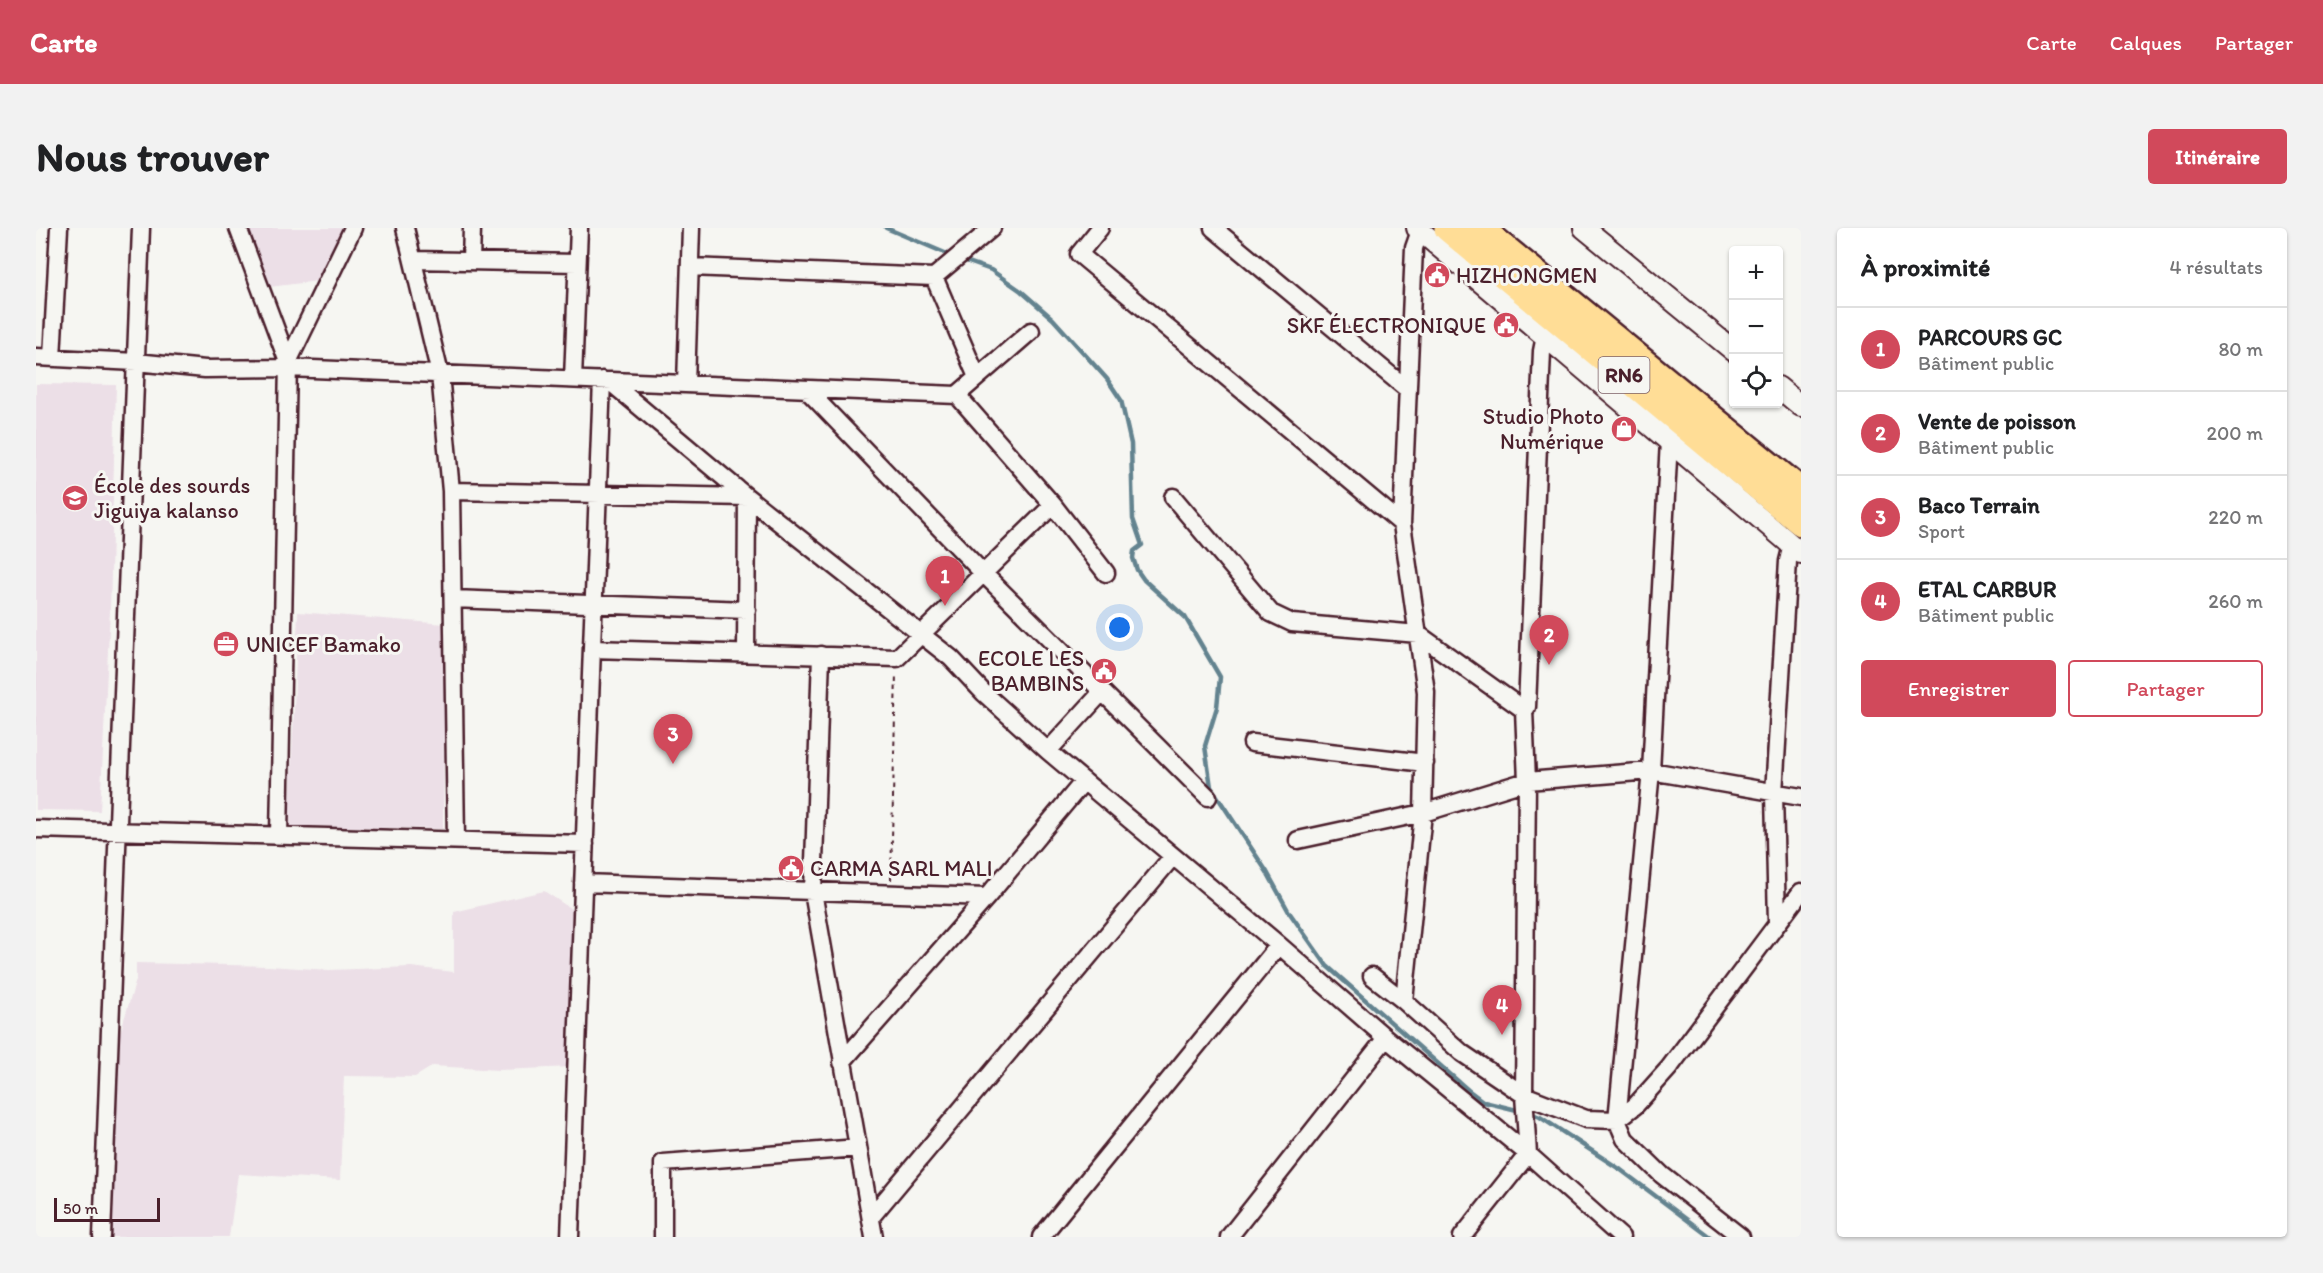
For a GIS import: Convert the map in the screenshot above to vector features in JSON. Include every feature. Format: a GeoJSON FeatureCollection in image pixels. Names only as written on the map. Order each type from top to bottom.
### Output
{"type":"FeatureCollection","features":[{"type":"Feature","properties":{"kind":"highway","name":"RN6"},"geometry":{"type":"LineString","coordinates":[[1448,228],[1798,540]]}},
{"type":"Feature","properties":{"kind":"highway","name":"RN6"},"geometry":{"type":"LineString","coordinates":[[1479,228],[1801,492]]}},
{"type":"Feature","properties":{"kind":"street"},"geometry":{"type":"LineString","coordinates":[[59,228],[44,358],[136,362],[205,369],[288,365],[440,374],[957,395],[1031,331]]}},
{"type":"Feature","properties":{"kind":"street"},"geometry":{"type":"LineString","coordinates":[[102,1237],[141,228]]}},
{"type":"Feature","properties":{"kind":"street"},"geometry":{"type":"LineString","coordinates":[[238,228],[288,365],[279,836]]}},
{"type":"Feature","properties":{"kind":"street"},"geometry":{"type":"LineString","coordinates":[[288,365],[353,228]]}},
{"type":"Feature","properties":{"kind":"street"},"geometry":{"type":"LineString","coordinates":[[405,228],[440,374],[451,491],[456,840]]}},
{"type":"Feature","properties":{"kind":"street"},"geometry":{"type":"LineString","coordinates":[[471,261],[472,228]]}},
{"type":"Feature","properties":{"kind":"street"},"geometry":{"type":"LineString","coordinates":[[573,379],[579,228]]}},
{"type":"Feature","properties":{"kind":"street"},"geometry":{"type":"LineString","coordinates":[[686,384],[691,228]]}},
{"type":"Feature","properties":{"kind":"street"},"geometry":{"type":"LineString","coordinates":[[690,267],[934,278],[992,228]]}},
{"type":"Feature","properties":{"kind":"street"},"geometry":{"type":"LineString","coordinates":[[1100,228],[1079,254],[1402,524]]}},
{"type":"Feature","properties":{"kind":"street"},"geometry":{"type":"LineString","coordinates":[[1213,228],[1407,389]]}},
{"type":"Feature","properties":{"kind":"street"},"geometry":{"type":"LineString","coordinates":[[1584,228],[1729,347]]}},
{"type":"Feature","properties":{"kind":"street"},"geometry":{"type":"LineString","coordinates":[[1404,1001],[1423,813],[1425,763],[1426,692],[1402,524],[1413,248],[1419,229],[1669,441],[1798,540],[1788,561],[1774,793],[1777,923]]}},
{"type":"Feature","properties":{"kind":"street"},"geometry":{"type":"LineString","coordinates":[[413,260],[577,263]]}},
{"type":"Feature","properties":{"kind":"street"},"geometry":{"type":"LineString","coordinates":[[934,278],[978,377]]}},
{"type":"Feature","properties":{"kind":"street"},"geometry":{"type":"LineString","coordinates":[[1462,1237],[1527,1150],[1524,1095],[1527,781],[1524,710],[1527,707],[1541,362],[1545,336]]}},
{"type":"Feature","properties":{"kind":"street"},"geometry":{"type":"LineString","coordinates":[[570,1237],[598,494],[606,381]]}},
{"type":"Feature","properties":{"kind":"street"},"geometry":{"type":"LineString","coordinates":[[606,381],[747,497],[923,634],[1048,751],[1386,1038],[1527,1150],[1614,1235]]}},
{"type":"Feature","properties":{"kind":"street"},"geometry":{"type":"LineString","coordinates":[[806,389],[983,573],[1208,797]]}},
{"type":"Feature","properties":{"kind":"street"},"geometry":{"type":"LineString","coordinates":[[1783,390],[1800,403]]}},
{"type":"Feature","properties":{"kind":"street"},"geometry":{"type":"LineString","coordinates":[[957,395],[1053,505],[1106,573]]}},
{"type":"Feature","properties":{"kind":"street"},"geometry":{"type":"LineString","coordinates":[[1669,441],[1651,771],[1617,1120],[1624,1139],[1654,1168],[1741,1237]]}},
{"type":"Feature","properties":{"kind":"street"},"geometry":{"type":"LineString","coordinates":[[451,491],[747,497]]}},
{"type":"Feature","properties":{"kind":"street"},"geometry":{"type":"LineString","coordinates":[[746,653],[747,497]]}},
{"type":"Feature","properties":{"kind":"street"},"geometry":{"type":"LineString","coordinates":[[1173,497],[1271,613],[1292,623],[1418,634],[1524,710]]}},
{"type":"Feature","properties":{"kind":"street"},"geometry":{"type":"LineString","coordinates":[[592,648],[897,658],[1053,505]]}},
{"type":"Feature","properties":{"kind":"street"},"geometry":{"type":"LineString","coordinates":[[453,599],[747,610]]}},
{"type":"Feature","properties":{"kind":"street"},"geometry":{"type":"LineString","coordinates":[[821,655],[813,892],[874,1237]]}},
{"type":"Feature","properties":{"kind":"street"},"geometry":{"type":"LineString","coordinates":[[1048,751],[1102,692]]}},
{"type":"Feature","properties":{"kind":"street"},"geometry":{"type":"LineString","coordinates":[[1252,742],[1425,763]]}},
{"type":"Feature","properties":{"kind":"street"},"geometry":{"type":"LineString","coordinates":[[1298,840],[1423,813],[1527,781],[1651,771],[1801,797]]}},
{"type":"Feature","properties":{"kind":"street"},"geometry":{"type":"LineString","coordinates":[[842,1062],[987,897],[1084,781]]}},
{"type":"Feature","properties":{"kind":"street"},"geometry":{"type":"LineString","coordinates":[[36,830],[585,844]]}},
{"type":"Feature","properties":{"kind":"street"},"geometry":{"type":"LineString","coordinates":[[871,1217],[1173,856]]}},
{"type":"Feature","properties":{"kind":"street"},"geometry":{"type":"LineString","coordinates":[[583,883],[987,897]]}},
{"type":"Feature","properties":{"kind":"street"},"geometry":{"type":"LineString","coordinates":[[1372,976],[1404,1001],[1462,1053],[1524,1095],[1586,1119],[1617,1120],[1635,1106],[1669,1068],[1801,892]]}},
{"type":"Feature","properties":{"kind":"street"},"geometry":{"type":"LineString","coordinates":[[1041,1237],[1279,945]]}},
{"type":"Feature","properties":{"kind":"street"},"geometry":{"type":"LineString","coordinates":[[1229,1237],[1386,1038]]}},
{"type":"Feature","properties":{"kind":"street"},"geometry":{"type":"LineString","coordinates":[[663,1237],[663,1163],[858,1148]]}},
{"type":"Feature","properties":{"kind":"path"},"geometry":{"type":"LineString","coordinates":[[891,894],[897,658]]}},
{"type":"Feature","properties":{"kind":"shaded area"},"geometry":{"type":"Polygon","coordinates":[[[248,228],[350,228],[326,280],[269,287],[248,228]]]}},
{"type":"Feature","properties":{"kind":"shaded area","name":"École des sourds Jiguiya kalanso"},"geometry":{"type":"Polygon","coordinates":[[[36,384],[116,385],[110,611],[100,811],[36,810],[36,384]]]}},
{"type":"Feature","properties":{"kind":"shaded area"},"geometry":{"type":"Polygon","coordinates":[[[298,612],[445,624],[443,829],[289,826],[298,612]]]}},
{"type":"Feature","properties":{"kind":"shaded area"},"geometry":{"type":"Polygon","coordinates":[[[544,891],[576,912],[572,1067],[498,1070],[433,1066],[415,1077],[344,1076],[340,1180],[238,1174],[229,1237],[109,1237],[120,1033],[136,980],[136,963],[269,966],[329,970],[411,967],[454,972],[454,912],[544,891]]]}},
{"type":"Feature","properties":{"kind":"waterway"},"geometry":{"type":"LineString","coordinates":[[886,228],[952,256]]}},
{"type":"Feature","properties":{"kind":"waterway"},"geometry":{"type":"LineString","coordinates":[[960,259],[991,270],[1021,291],[1053,319],[1107,379],[1121,400],[1131,444],[1133,519],[1142,545],[1134,551],[1133,558],[1144,580],[1185,617],[1220,677],[1217,707],[1205,746],[1211,787],[1267,872],[1289,912],[1327,966],[1468,1090],[1484,1102],[1521,1111]]}},
{"type":"Feature","properties":{"kind":"waterway"},"geometry":{"type":"LineString","coordinates":[[1530,1113],[1540,1117],[1621,1170],[1710,1237]]}},
{"type":"Feature","properties":{"kind":"place","name":"HIZHONGMEN"},"geometry":{"type":"Point","coordinates":[1437,275]}},
{"type":"Feature","properties":{"kind":"place","name":"SKF ÉLECTRONIQUE"},"geometry":{"type":"Point","coordinates":[1506,325]}},
{"type":"Feature","properties":{"kind":"place","name":"Studio Photo Numérique"},"geometry":{"type":"Point","coordinates":[1624,429]}},
{"type":"Feature","properties":{"kind":"place","name":"École des sourds Jiguiya kalanso"},"geometry":{"type":"Point","coordinates":[75,498]}},
{"type":"Feature","properties":{"kind":"place","name":"PARCOURS GC"},"geometry":{"type":"Point","coordinates":[945,606]}},
{"type":"Feature","properties":{"kind":"place","name":"UNICEF Bamako"},"geometry":{"type":"Point","coordinates":[226,644]}},
{"type":"Feature","properties":{"kind":"place","name":"Vente de poisson"},"geometry":{"type":"Point","coordinates":[1549,665]}},
{"type":"Feature","properties":{"kind":"place","name":"ECOLE LES BAMBINS"},"geometry":{"type":"Point","coordinates":[1104,671]}},
{"type":"Feature","properties":{"kind":"place","name":"Baco Terrain"},"geometry":{"type":"Point","coordinates":[673,764]}},
{"type":"Feature","properties":{"kind":"place","name":"CARMA SARL MALI"},"geometry":{"type":"Point","coordinates":[791,868]}},
{"type":"Feature","properties":{"kind":"place","name":"ETAL CARBUR"},"geometry":{"type":"Point","coordinates":[1502,1035]}}]}
